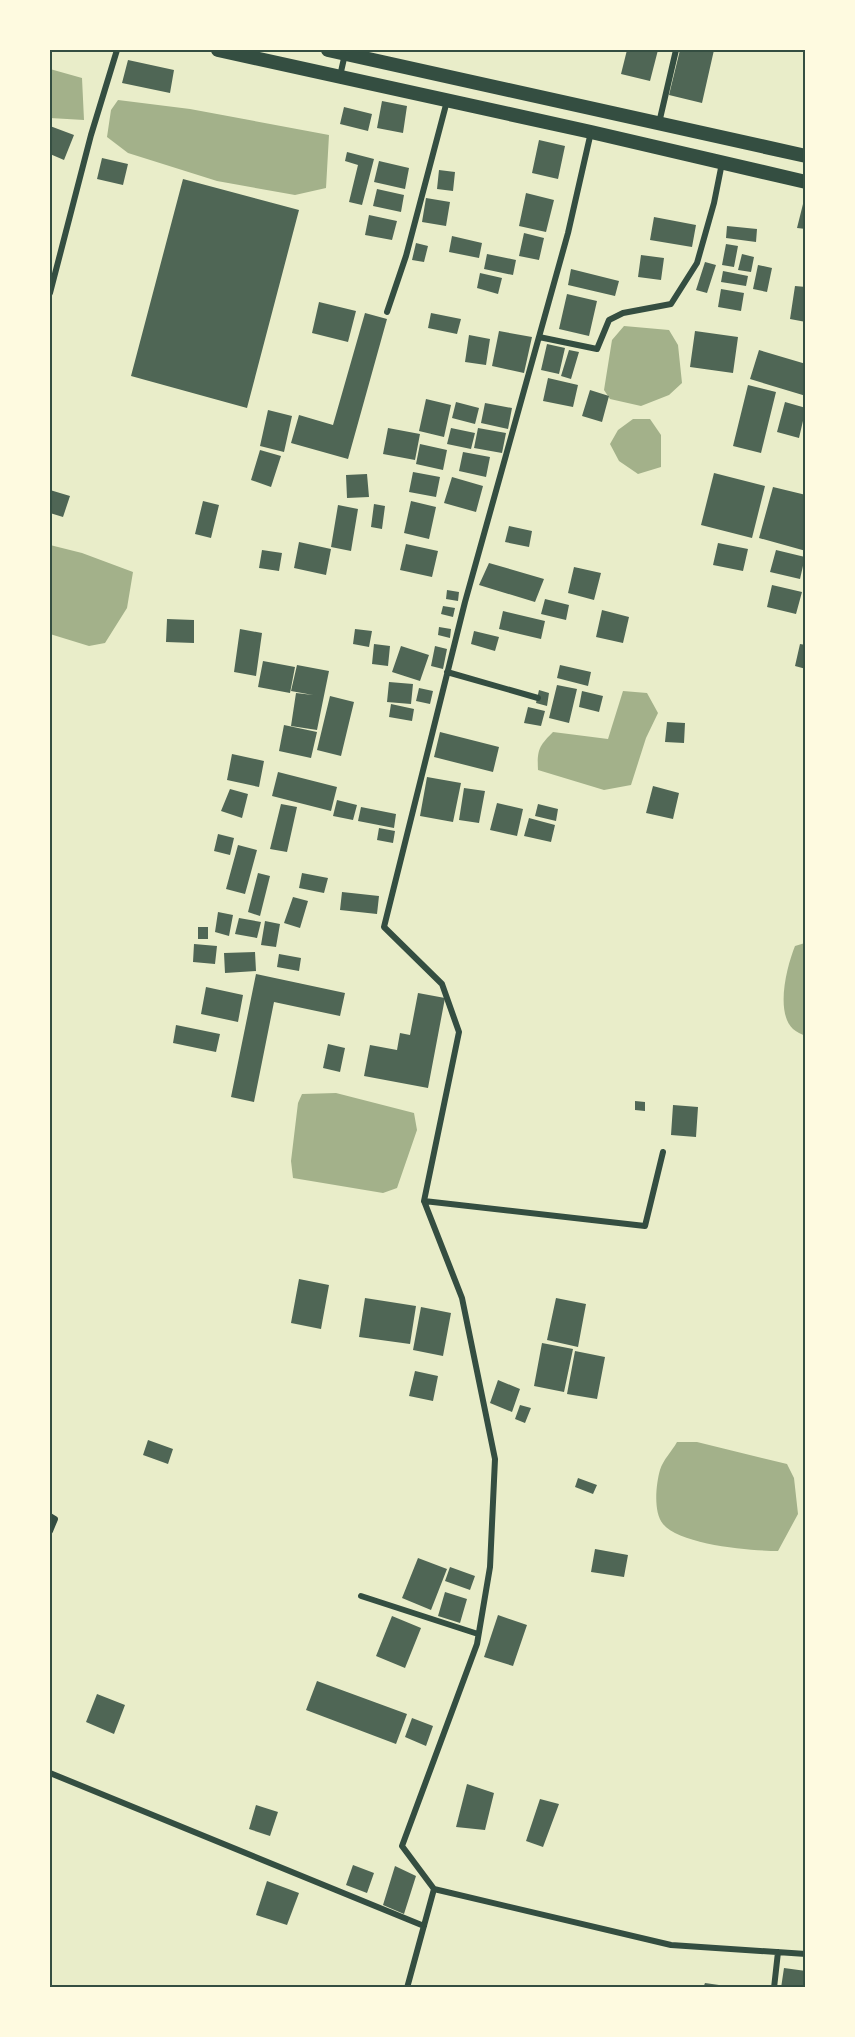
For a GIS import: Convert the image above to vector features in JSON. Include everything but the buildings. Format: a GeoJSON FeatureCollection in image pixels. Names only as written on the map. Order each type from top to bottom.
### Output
{"type":"FeatureCollection","features":[{"type":"Feature","properties":{"kind":"main road"},"geometry":{"type":"LineString","coordinates":[[218,50],[806,182]]}},
{"type":"Feature","properties":{"kind":"main road"},"geometry":{"type":"LineString","coordinates":[[328,50],[345,51],[806,156]]}},
{"type":"Feature","properties":{"kind":"street"},"geometry":{"type":"LineString","coordinates":[[50,293],[91,135],[117,50]]}},
{"type":"Feature","properties":{"kind":"street"},"geometry":{"type":"LineString","coordinates":[[659,123],[676,50]]}},
{"type":"Feature","properties":{"kind":"street"},"geometry":{"type":"LineString","coordinates":[[340,77],[345,51]]}},
{"type":"Feature","properties":{"kind":"street"},"geometry":{"type":"LineString","coordinates":[[387,312],[406,256],[447,101]]}},
{"type":"Feature","properties":{"kind":"street"},"geometry":{"type":"LineString","coordinates":[[591,132],[568,233],[465,602],[384,927],[442,984],[459,1032],[424,1201],[462,1298],[495,1459],[490,1567],[477,1644],[402,1846],[434,1889],[671,1945],[806,1954]]}},
{"type":"Feature","properties":{"kind":"street"},"geometry":{"type":"LineString","coordinates":[[539,337],[597,349],[609,320],[623,314],[671,304],[697,263],[723,162]]}},
{"type":"Feature","properties":{"kind":"street"},"geometry":{"type":"LineString","coordinates":[[447,672],[538,698]]}},
{"type":"Feature","properties":{"kind":"street"},"geometry":{"type":"LineString","coordinates":[[424,1201],[645,1226],[663,1152]]}},
{"type":"Feature","properties":{"kind":"street"},"geometry":{"type":"LineString","coordinates":[[50,1516],[55,1519],[50,1531]]}},
{"type":"Feature","properties":{"kind":"street"},"geometry":{"type":"LineString","coordinates":[[361,1596],[478,1634]]}},
{"type":"Feature","properties":{"kind":"street"},"geometry":{"type":"LineString","coordinates":[[50,1773],[424,1926]]}},
{"type":"Feature","properties":{"kind":"street"},"geometry":{"type":"LineString","coordinates":[[407,1988],[434,1889]]}},
{"type":"Feature","properties":{"kind":"street"},"geometry":{"type":"LineString","coordinates":[[774,1988],[778,1952]]}},
{"type":"Feature","properties":{"kind":"shaded area"},"geometry":{"type":"Polygon","coordinates":[[[50,69],[82,78],[84,120],[50,118],[50,69]]]}},
{"type":"Feature","properties":{"kind":"shaded area"},"geometry":{"type":"Polygon","coordinates":[[[118,100],[190,109],[329,135],[326,188],[295,195],[217,181],[128,153],[107,137],[111,110],[118,100]]]}},
{"type":"Feature","properties":{"kind":"shaded area"},"geometry":{"type":"Polygon","coordinates":[[[624,326],[669,330],[678,345],[682,383],[669,395],[641,406],[610,399],[604,390],[612,340],[624,326]]]}},
{"type":"Feature","properties":{"kind":"shaded area"},"geometry":{"type":"Polygon","coordinates":[[[633,419],[650,419],[661,435],[661,467],[638,474],[619,461],[610,444],[618,430],[633,419]]]}},
{"type":"Feature","properties":{"kind":"shaded area"},"geometry":{"type":"Polygon","coordinates":[[[50,545],[82,553],[133,572],[127,608],[105,643],[89,646],[50,634],[50,545]]]}},
{"type":"Feature","properties":{"kind":"shaded area"},"geometry":{"type":"Polygon","coordinates":[[[623,691],[647,693],[658,713],[646,738],[631,785],[604,790],[538,770],[540,749],[553,732],[608,739],[623,691]]]}},
{"type":"Feature","properties":{"kind":"shaded area"},"geometry":{"type":"Polygon","coordinates":[[[806,943],[805,1036],[794,1030],[788,1021],[785,1012],[784,989],[795,946],[806,943]]]}},
{"type":"Feature","properties":{"kind":"shaded area"},"geometry":{"type":"Polygon","coordinates":[[[336,1093],[414,1113],[417,1130],[397,1188],[383,1193],[293,1178],[291,1161],[298,1103],[302,1094],[336,1093]]]}},
{"type":"Feature","properties":{"kind":"shaded area"},"geometry":{"type":"Polygon","coordinates":[[[677,1442],[697,1442],[787,1464],[794,1478],[798,1514],[778,1551],[751,1550],[700,1542],[684,1537],[663,1524],[658,1512],[657,1483],[661,1466],[677,1442]]]}}]}
